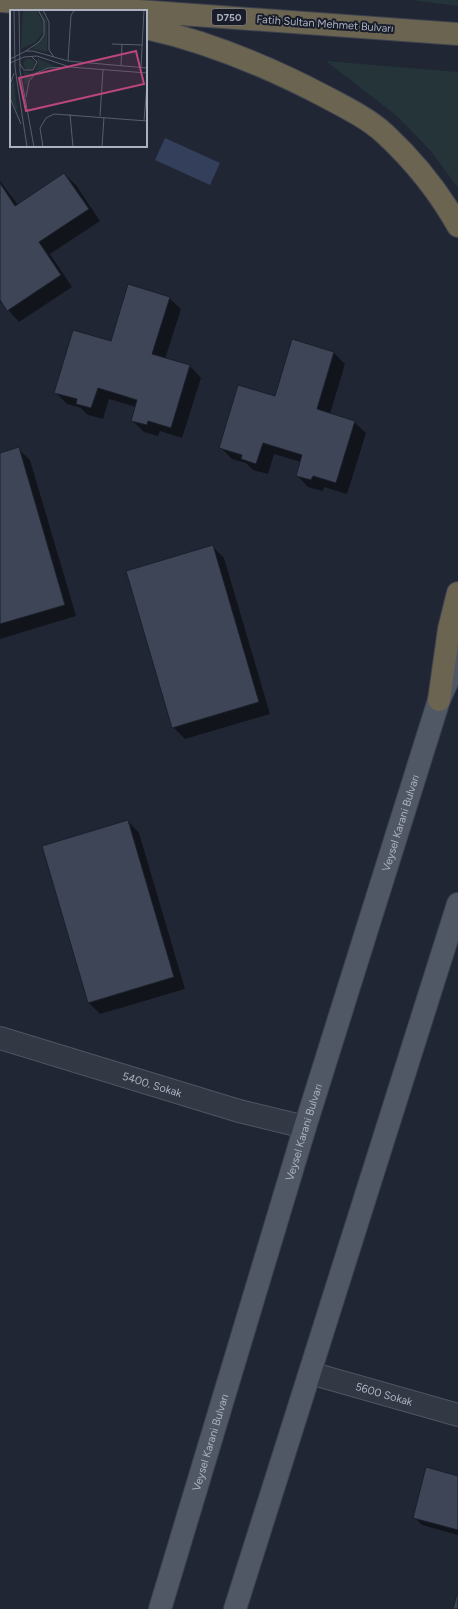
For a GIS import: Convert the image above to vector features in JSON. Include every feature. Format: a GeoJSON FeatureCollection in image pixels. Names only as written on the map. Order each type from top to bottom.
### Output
{"type":"FeatureCollection","features":[{"type":"Feature","properties":{"kind":"highway","name":"Fatih Sultan Mehmet Bulvarı"},"geometry":{"type":"LineString","coordinates":[[0,0],[141,10]]}},
{"type":"Feature","properties":{"kind":"highway"},"geometry":{"type":"LineString","coordinates":[[35,2],[69,10]]}},
{"type":"Feature","properties":{"kind":"highway","name":"Fatih Sultan Mehmet Bulvarı"},"geometry":{"type":"LineString","coordinates":[[147,10],[458,34]]}},
{"type":"Feature","properties":{"kind":"highway"},"geometry":{"type":"LineString","coordinates":[[147,28],[183,36],[262,66],[349,109],[384,133],[424,174],[458,226]]}},
{"type":"Feature","properties":{"kind":"highway"},"geometry":{"type":"LineString","coordinates":[[439,700],[449,629],[458,593]]}},
{"type":"Feature","properties":{"kind":"main road","name":"Veysel Karani Bulvarı"},"geometry":{"type":"LineString","coordinates":[[160,1609],[305,1127],[439,700],[458,658]]}},
{"type":"Feature","properties":{"kind":"main road"},"geometry":{"type":"LineString","coordinates":[[235,1609],[458,904]]}},
{"type":"Feature","properties":{"kind":"street","name":"5400. Sokak"},"geometry":{"type":"LineString","coordinates":[[0,1038],[239,1111],[305,1127]]}},
{"type":"Feature","properties":{"kind":"street","name":"5600 Sokak"},"geometry":{"type":"LineString","coordinates":[[310,1373],[458,1415]]}},
{"type":"Feature","properties":{"kind":"shaded area"},"geometry":{"type":"Polygon","coordinates":[[[411,0],[458,0],[458,6],[411,0]]]}},
{"type":"Feature","properties":{"kind":"shaded area"},"geometry":{"type":"Polygon","coordinates":[[[326,61],[458,72],[458,188],[431,151],[397,116],[326,61]]]}},
{"type":"Feature","properties":{"kind":"water"},"geometry":{"type":"Polygon","coordinates":[[[165,138],[220,163],[210,185],[155,160],[165,138]]]}},
{"type":"Feature","properties":{"kind":"building"},"geometry":{"type":"Polygon","coordinates":[[[64,173],[89,209],[39,242],[61,275],[7,311],[0,300],[0,183],[15,206],[64,173]]]}},
{"type":"Feature","properties":{"kind":"building"},"geometry":{"type":"Polygon","coordinates":[[[128,284],[170,297],[152,354],[190,365],[171,428],[148,421],[147,425],[131,421],[137,400],[98,388],[91,408],[76,404],[77,399],[54,393],[73,330],[111,341],[128,284]]]}},
{"type":"Feature","properties":{"kind":"building"},"geometry":{"type":"Polygon","coordinates":[[[292,339],[334,352],[317,409],[355,421],[336,483],[313,476],[311,480],[296,476],[302,455],[263,443],[256,464],[241,459],[242,455],[219,448],[238,385],[275,396],[292,339]]]}},
{"type":"Feature","properties":{"kind":"building"},"geometry":{"type":"Polygon","coordinates":[[[19,447],[65,605],[0,624],[0,453],[19,447]]]}},
{"type":"Feature","properties":{"kind":"building"},"geometry":{"type":"Polygon","coordinates":[[[213,545],[259,702],[172,728],[126,571],[213,545]]]}},
{"type":"Feature","properties":{"kind":"building"},"geometry":{"type":"Polygon","coordinates":[[[128,820],[174,977],[88,1003],[42,846],[128,820]]]}},
{"type":"Feature","properties":{"kind":"building"},"geometry":{"type":"Polygon","coordinates":[[[426,1467],[458,1476],[458,1530],[413,1518],[426,1467]]]}},
{"type":"Feature","properties":{"kind":"building"},"geometry":{"type":"Polygon","coordinates":[[[458,1590],[458,1609],[453,1609],[458,1590]]]}}]}
